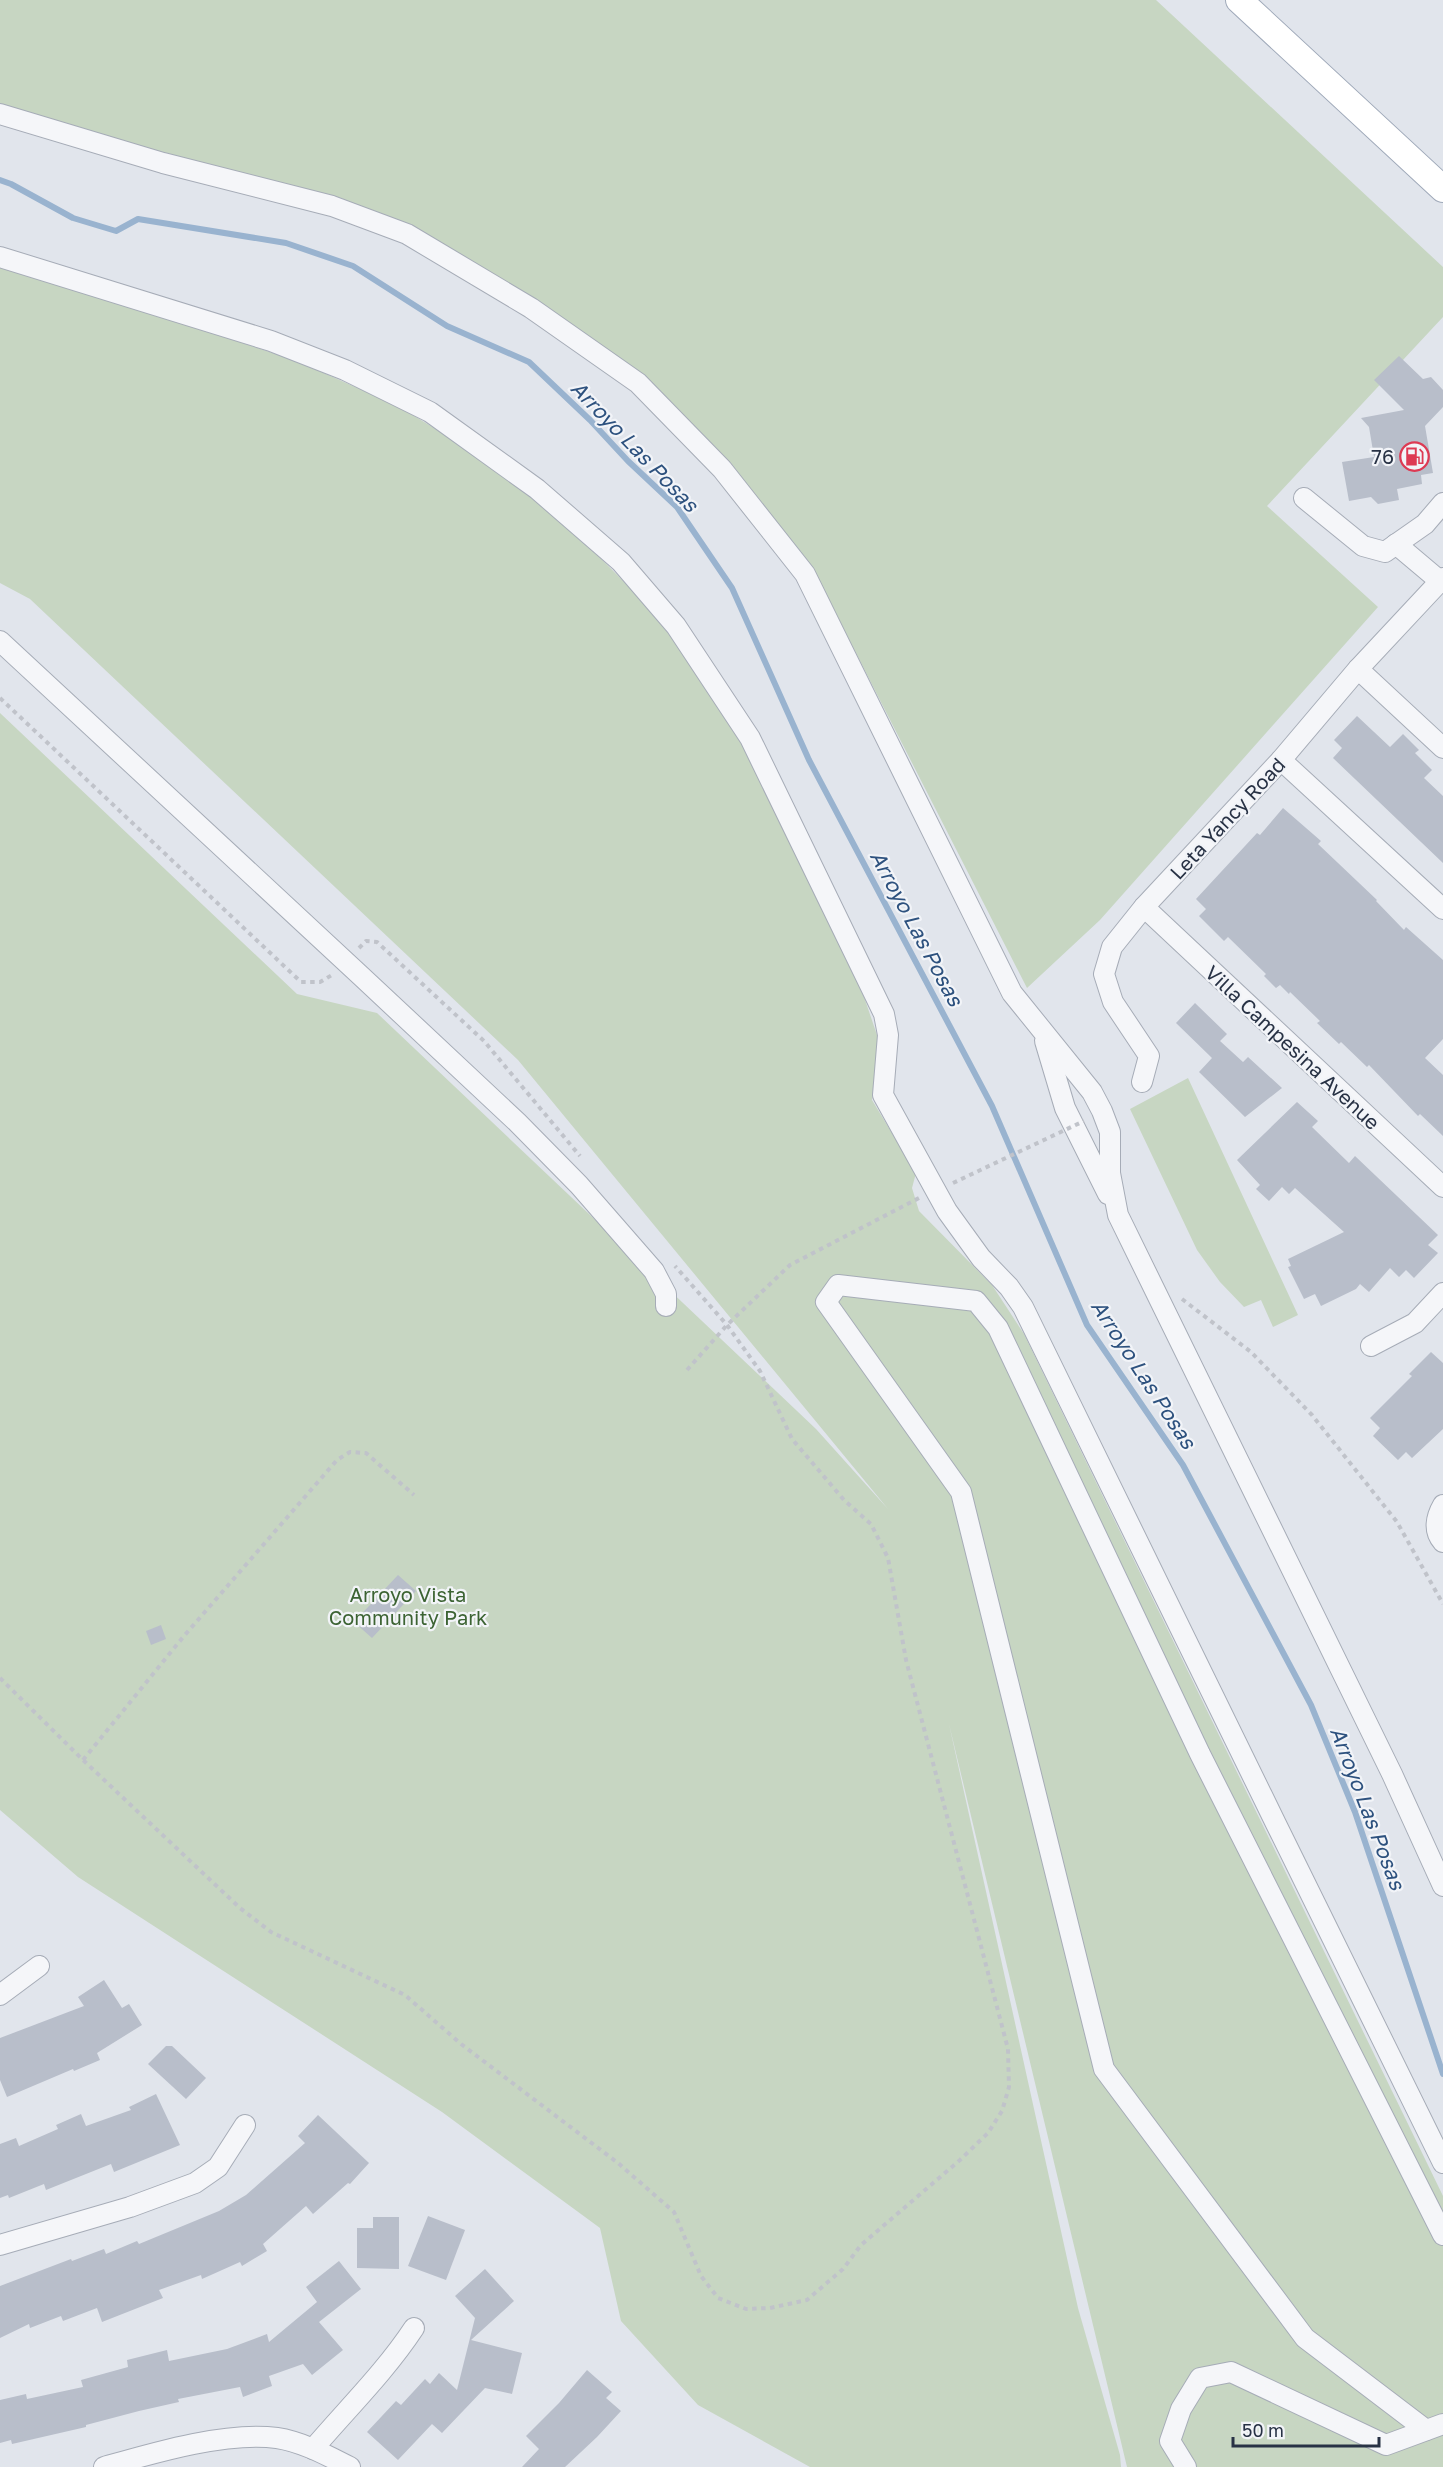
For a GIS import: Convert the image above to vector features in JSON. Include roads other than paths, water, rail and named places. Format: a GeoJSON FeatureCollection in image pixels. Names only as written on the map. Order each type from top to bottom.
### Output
{"type":"FeatureCollection","features":[{"type":"Feature","properties":{"kind":"main road"},"geometry":{"type":"LineString","coordinates":[[1239,0],[1443,189]]}},
{"type":"Feature","properties":{"kind":"street"},"geometry":{"type":"LineString","coordinates":[[0,114],[163,164],[332,206],[407,234],[531,308],[638,383],[722,469],[805,574],[1012,993],[1092,1092],[1102,1111],[1110,1132],[1110,1173],[1118,1215]]}},
{"type":"Feature","properties":{"kind":"street"},"geometry":{"type":"LineString","coordinates":[[0,257],[271,341],[345,370],[430,412],[537,489],[621,562],[676,626],[750,738],[884,1014],[888,1035],[884,1095],[944,1186],[981,1258],[1016,1295],[1023,1307],[1443,2163]]}},
{"type":"Feature","properties":{"kind":"street"},"geometry":{"type":"LineString","coordinates":[[1304,498],[1363,546],[1385,552],[1425,524],[1443,503]]}},
{"type":"Feature","properties":{"kind":"street"},"geometry":{"type":"LineString","coordinates":[[1396,544],[1442,579]]}},
{"type":"Feature","properties":{"kind":"street","name":"Leta Yancy Road"},"geometry":{"type":"LineString","coordinates":[[1142,1082],[1149,1056],[1113,1002],[1104,974],[1112,946],[1143,907],[1281,760],[1358,669],[1442,579]]}},
{"type":"Feature","properties":{"kind":"street"},"geometry":{"type":"LineString","coordinates":[[0,641],[361,976],[548,1154],[579,1185],[654,1271],[666,1294],[666,1306]]}},
{"type":"Feature","properties":{"kind":"street"},"geometry":{"type":"LineString","coordinates":[[1358,669],[1443,748]]}},
{"type":"Feature","properties":{"kind":"street"},"geometry":{"type":"LineString","coordinates":[[1281,760],[1443,909]]}},
{"type":"Feature","properties":{"kind":"street","name":"Villa Campesina Avenue"},"geometry":{"type":"LineString","coordinates":[[1143,907],[1443,1187]]}},
{"type":"Feature","properties":{"kind":"street"},"geometry":{"type":"LineString","coordinates":[[1042,1031],[1065,1108],[1392,1774],[1443,1886]]}},
{"type":"Feature","properties":{"kind":"street"},"geometry":{"type":"LineString","coordinates":[[1434,2427],[1305,2338],[1104,2069],[961,1492],[826,1302],[837,1285],[976,1301],[998,1328],[1200,1754],[1443,2235]]}},
{"type":"Feature","properties":{"kind":"street"},"geometry":{"type":"LineString","coordinates":[[1371,1346],[1415,1323],[1443,1293]]}},
{"type":"Feature","properties":{"kind":"street"},"geometry":{"type":"LineString","coordinates":[[1443,1505],[1436,1523],[1443,1542]]}},
{"type":"Feature","properties":{"kind":"street"},"geometry":{"type":"LineString","coordinates":[[0,1995],[39,1966]]}},
{"type":"Feature","properties":{"kind":"street"},"geometry":{"type":"LineString","coordinates":[[0,2245],[130,2207],[195,2183],[218,2167],[245,2126]]}},
{"type":"Feature","properties":{"kind":"street"},"geometry":{"type":"LineString","coordinates":[[313,2449],[358,2396],[392,2361],[414,2328]]}},
{"type":"Feature","properties":{"kind":"street"},"geometry":{"type":"LineString","coordinates":[[1186,2467],[1170,2441],[1181,2409],[1200,2378],[1231,2372],[1386,2445],[1434,2427]]}},
{"type":"Feature","properties":{"kind":"street"},"geometry":{"type":"LineString","coordinates":[[104,2467],[196,2445],[240,2438],[279,2438],[313,2449],[351,2467]]}},
{"type":"Feature","properties":{"kind":"waterway","name":"Arroyo Las Posas"},"geometry":{"type":"LineString","coordinates":[[0,180],[73,218],[116,231],[138,219],[286,243],[353,266],[447,326],[529,362],[677,507],[732,588],[809,760],[992,1106],[1087,1325],[1183,1465],[1311,1705],[1355,1812],[1443,2074]]}},
{"type":"Feature","properties":{"kind":"place","name":"76"},"geometry":{"type":"Point","coordinates":[1415,456]}},
{"type":"Feature","properties":{"kind":"park label","name":"Arroyo Vista Community Park"},"geometry":{"type":"Point","coordinates":[408,1606]}}]}
